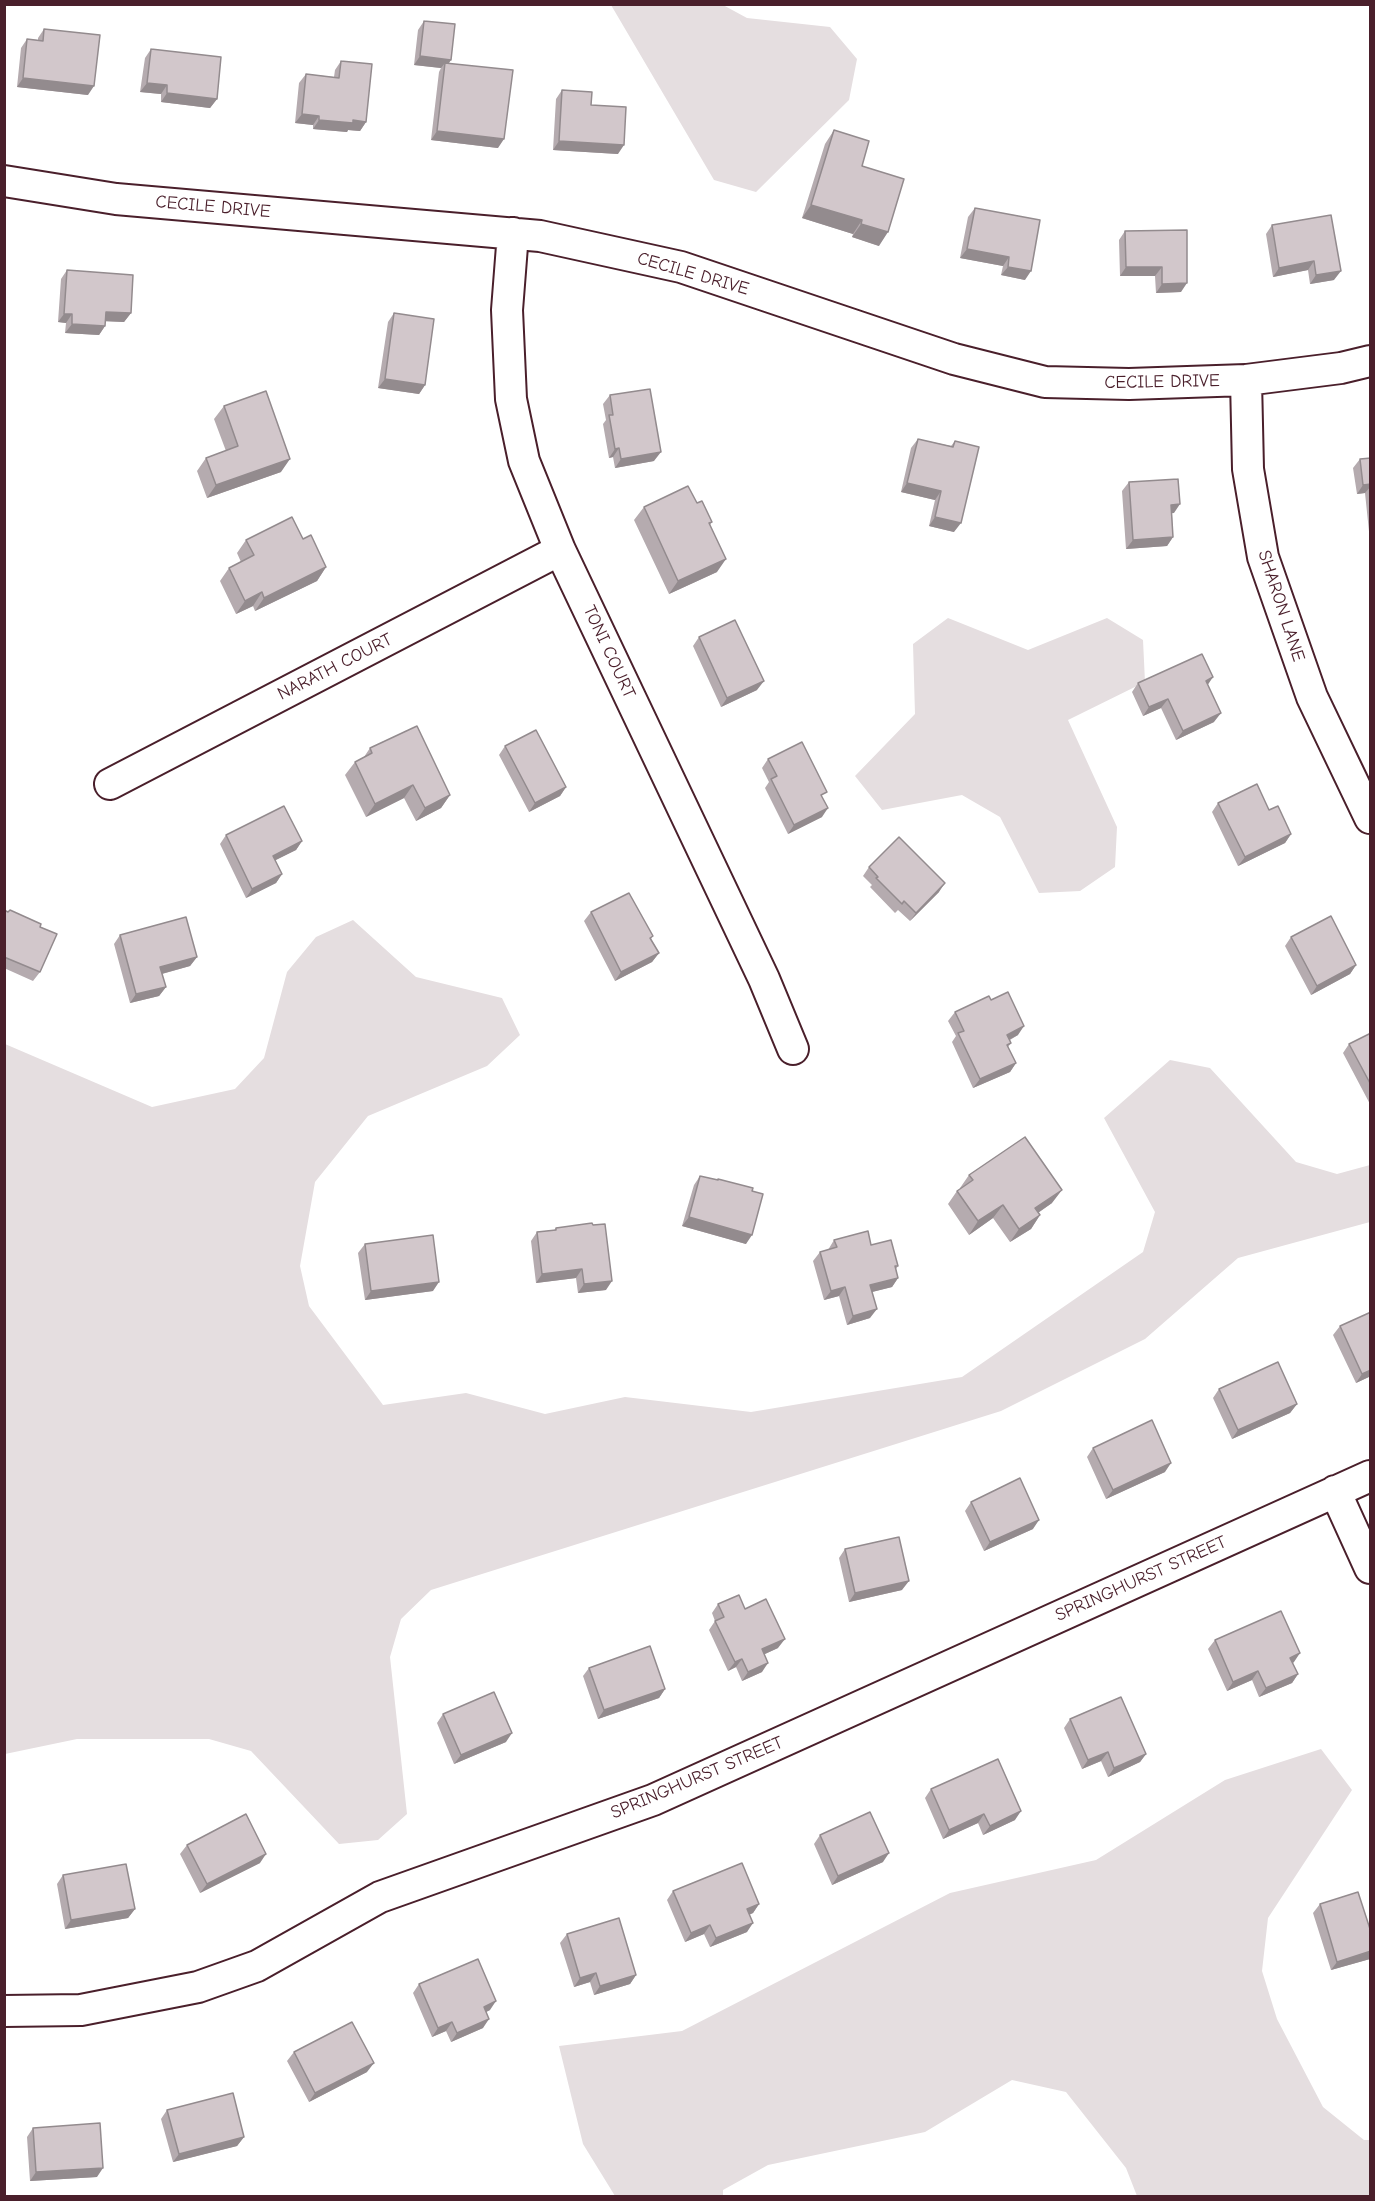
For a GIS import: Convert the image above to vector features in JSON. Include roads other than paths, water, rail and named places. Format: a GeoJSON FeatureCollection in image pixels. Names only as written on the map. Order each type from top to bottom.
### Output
{"type":"FeatureCollection","features":[{"type":"Feature","properties":{"kind":"street","name":"CECILE DRIVE"},"geometry":{"type":"LineString","coordinates":[[4,181],[116,199],[540,236],[681,267],[954,359],[1045,382],[1129,384],[1246,380],[1341,368],[1371,361]]}},
{"type":"Feature","properties":{"kind":"street","name":"TONI COURT"},"geometry":{"type":"LineString","coordinates":[[513,233],[507,310],[511,399],[524,461],[560,550],[764,979],[793,1049]]}},
{"type":"Feature","properties":{"kind":"street","name":"SHARON LANE"},"geometry":{"type":"LineString","coordinates":[[1246,380],[1248,469],[1263,558],[1312,697],[1371,818]]}},
{"type":"Feature","properties":{"kind":"street","name":"NARATH COURT"},"geometry":{"type":"LineString","coordinates":[[110,784],[560,550]]}},
{"type":"Feature","properties":{"kind":"street","name":"SPRINGHURST STREET"},"geometry":{"type":"LineString","coordinates":[[4,2011],[81,2010],[198,1987],[257,1966],[380,1897],[653,1800],[1371,1476]]}},
{"type":"Feature","properties":{"kind":"street"},"geometry":{"type":"LineString","coordinates":[[1335,1491],[1371,1568]]}}]}
